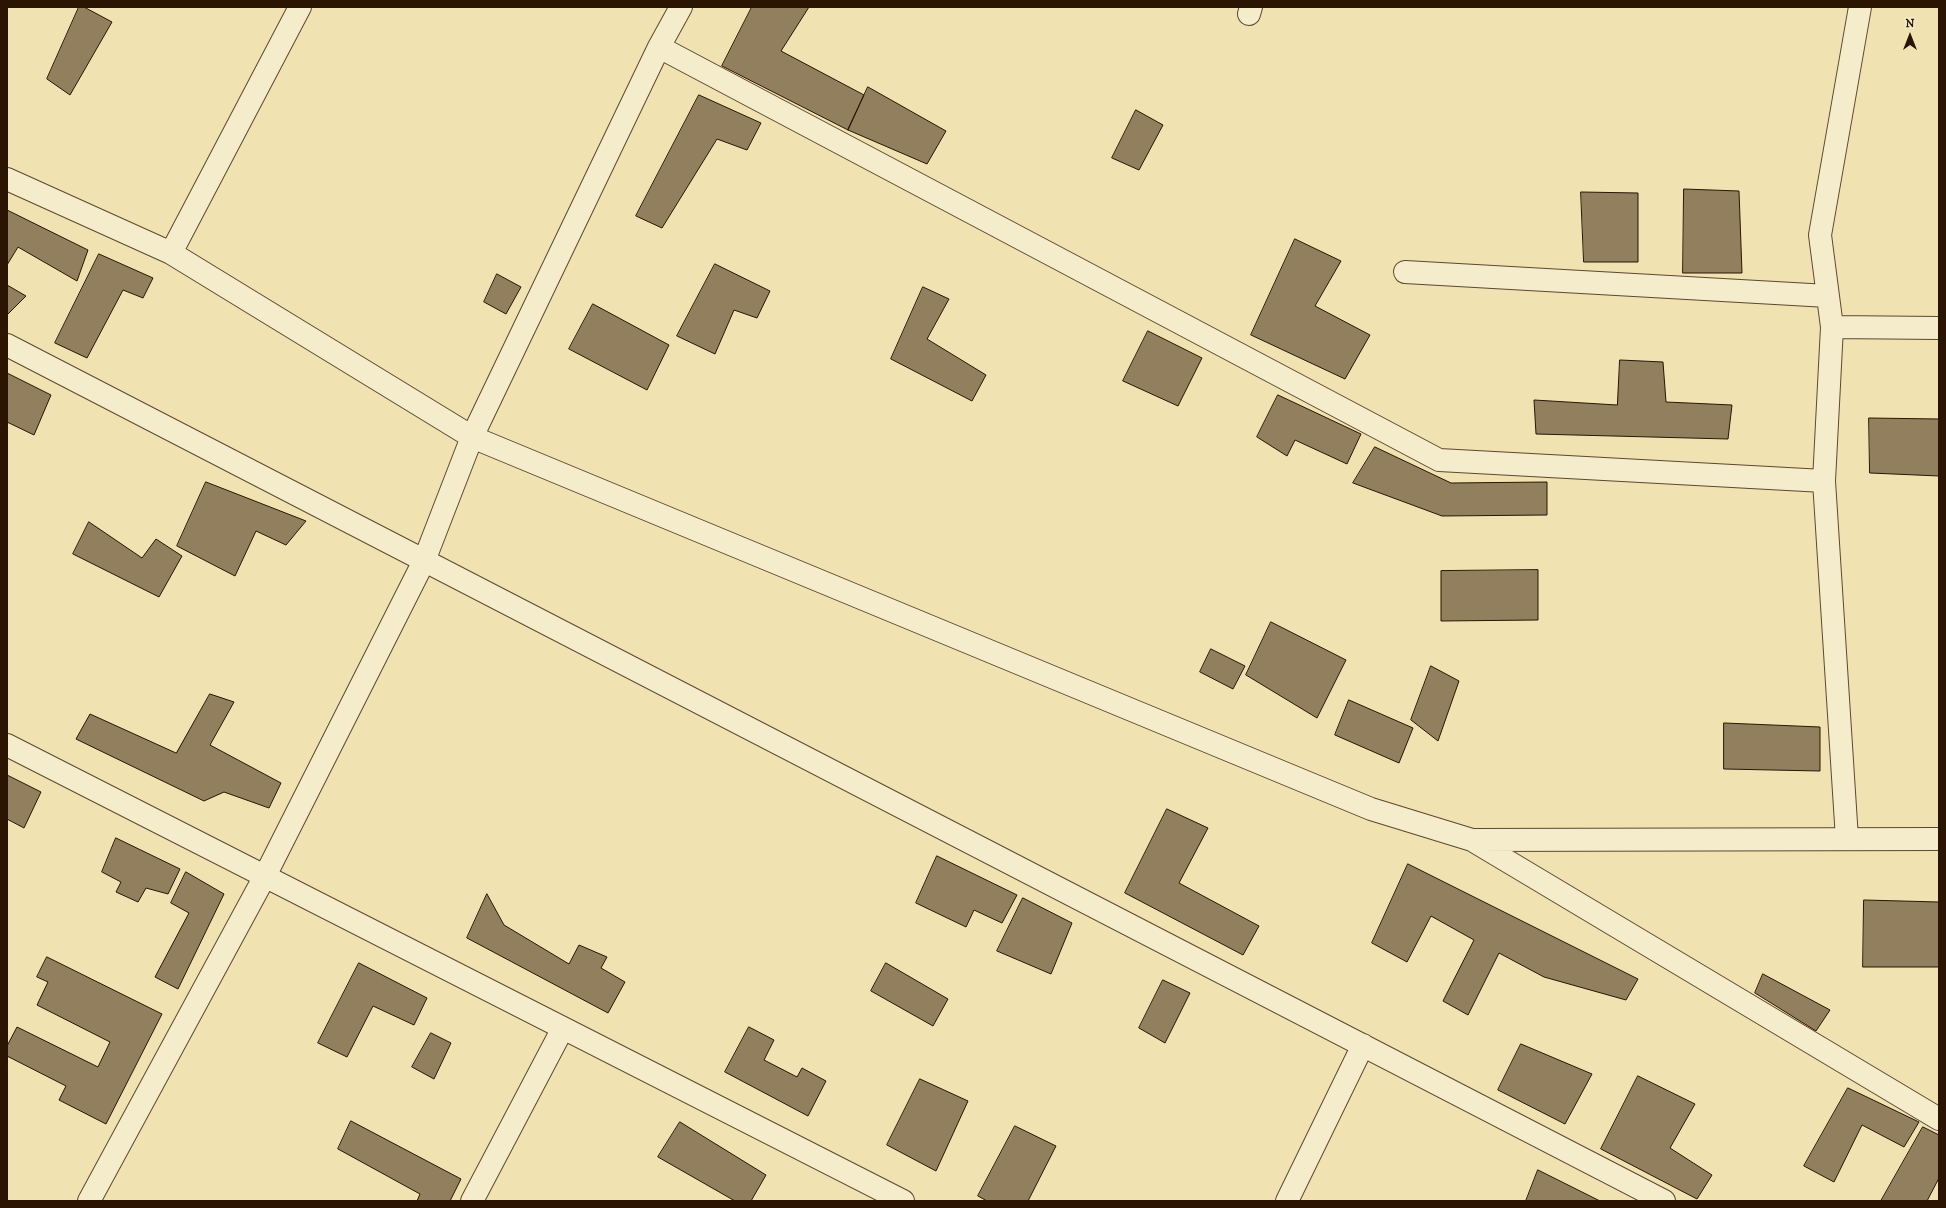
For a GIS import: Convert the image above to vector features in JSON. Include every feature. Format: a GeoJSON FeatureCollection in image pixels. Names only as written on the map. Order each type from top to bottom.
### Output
{"type":"FeatureCollection","features":[{"type":"Feature","properties":{"kind":"street"},"geometry":{"type":"LineString","coordinates":[[171,253],[300,7]]}},
{"type":"Feature","properties":{"kind":"street"},"geometry":{"type":"LineString","coordinates":[[89,1201],[265,876],[424,561],[472,437],[659,47],[681,7]]}},
{"type":"Feature","properties":{"kind":"street"},"geometry":{"type":"LineString","coordinates":[[1847,839],[1824,481],[1832,327],[1820,235],[1860,7]]}},
{"type":"Feature","properties":{"kind":"street"},"geometry":{"type":"LineString","coordinates":[[659,47],[1440,460],[1824,481]]}},
{"type":"Feature","properties":{"kind":"street"},"geometry":{"type":"LineString","coordinates":[[7,179],[171,253],[472,437],[1371,809],[1472,840],[1939,1119]]}},
{"type":"Feature","properties":{"kind":"street"},"geometry":{"type":"LineString","coordinates":[[1405,272],[1828,296]]}},
{"type":"Feature","properties":{"kind":"street"},"geometry":{"type":"LineString","coordinates":[[1832,327],[1939,328]]}},
{"type":"Feature","properties":{"kind":"street"},"geometry":{"type":"LineString","coordinates":[[7,345],[1664,1201]]}},
{"type":"Feature","properties":{"kind":"street"},"geometry":{"type":"LineString","coordinates":[[7,745],[563,1028],[894,1199]]}},
{"type":"Feature","properties":{"kind":"street"},"geometry":{"type":"LineString","coordinates":[[1472,840],[1939,839]]}},
{"type":"Feature","properties":{"kind":"street"},"geometry":{"type":"LineString","coordinates":[[472,1201],[563,1028]]}},
{"type":"Feature","properties":{"kind":"street"},"geometry":{"type":"LineString","coordinates":[[1288,1201],[1362,1045]]}},
{"type":"Feature","properties":{"kind":"building"},"geometry":{"type":"Polygon","coordinates":[[[79,7],[84,7],[112,22],[70,95],[47,79],[79,7]]]}},
{"type":"Feature","properties":{"kind":"building"},"geometry":{"type":"Polygon","coordinates":[[[752,7],[809,7],[781,51],[864,95],[848,130],[722,66],[752,7]]]}},
{"type":"Feature","properties":{"kind":"building"},"geometry":{"type":"Polygon","coordinates":[[[868,87],[946,131],[927,164],[848,130],[868,87]]]}},
{"type":"Feature","properties":{"kind":"building"},"geometry":{"type":"Polygon","coordinates":[[[699,95],[761,123],[747,150],[717,139],[662,228],[636,216],[699,95]]]}},
{"type":"Feature","properties":{"kind":"building"},"geometry":{"type":"Polygon","coordinates":[[[1136,110],[1163,125],[1139,170],[1112,158],[1136,110]]]}},
{"type":"Feature","properties":{"kind":"building"},"geometry":{"type":"Polygon","coordinates":[[[1684,189],[1739,191],[1742,273],[1683,273],[1684,189]]]}},
{"type":"Feature","properties":{"kind":"building"},"geometry":{"type":"Polygon","coordinates":[[[1581,192],[1638,193],[1638,262],[1584,262],[1581,192]]]}},
{"type":"Feature","properties":{"kind":"building"},"geometry":{"type":"Polygon","coordinates":[[[7,210],[88,250],[77,281],[18,247],[7,265],[7,210]]]}},
{"type":"Feature","properties":{"kind":"building"},"geometry":{"type":"Polygon","coordinates":[[[1295,239],[1341,261],[1315,306],[1370,335],[1345,379],[1251,335],[1295,239]]]}},
{"type":"Feature","properties":{"kind":"building"},"geometry":{"type":"Polygon","coordinates":[[[99,254],[153,278],[143,298],[123,290],[87,358],[55,343],[99,254]]]}},
{"type":"Feature","properties":{"kind":"building"},"geometry":{"type":"Polygon","coordinates":[[[715,264],[770,291],[757,318],[734,310],[715,354],[677,336],[715,264]]]}},
{"type":"Feature","properties":{"kind":"building"},"geometry":{"type":"Polygon","coordinates":[[[497,274],[521,287],[506,314],[484,302],[497,274]]]}},
{"type":"Feature","properties":{"kind":"building"},"geometry":{"type":"Polygon","coordinates":[[[7,285],[26,296],[7,315],[7,285]]]}},
{"type":"Feature","properties":{"kind":"building"},"geometry":{"type":"Polygon","coordinates":[[[923,287],[949,299],[927,339],[986,375],[972,401],[891,359],[923,287]]]}},
{"type":"Feature","properties":{"kind":"building"},"geometry":{"type":"Polygon","coordinates":[[[593,304],[669,345],[647,390],[569,349],[593,304]]]}},
{"type":"Feature","properties":{"kind":"building"},"geometry":{"type":"Polygon","coordinates":[[[1148,331],[1202,358],[1178,406],[1123,381],[1148,331]]]}},
{"type":"Feature","properties":{"kind":"building"},"geometry":{"type":"Polygon","coordinates":[[[1620,360],[1663,362],[1666,402],[1732,405],[1728,439],[1536,434],[1534,400],[1617,405],[1620,360]]]}},
{"type":"Feature","properties":{"kind":"building"},"geometry":{"type":"Polygon","coordinates":[[[7,373],[51,395],[34,435],[7,422],[7,373]]]}},
{"type":"Feature","properties":{"kind":"building"},"geometry":{"type":"Polygon","coordinates":[[[1278,395],[1361,434],[1347,464],[1295,440],[1287,456],[1257,437],[1278,395]]]}},
{"type":"Feature","properties":{"kind":"building"},"geometry":{"type":"Polygon","coordinates":[[[1869,418],[1939,419],[1939,476],[1870,473],[1869,418]]]}},
{"type":"Feature","properties":{"kind":"building"},"geometry":{"type":"Polygon","coordinates":[[[1375,447],[1451,483],[1547,482],[1547,515],[1442,516],[1353,483],[1375,447]]]}},
{"type":"Feature","properties":{"kind":"building"},"geometry":{"type":"Polygon","coordinates":[[[206,482],[306,521],[286,545],[256,531],[235,576],[177,546],[206,482]]]}},
{"type":"Feature","properties":{"kind":"building"},"geometry":{"type":"Polygon","coordinates":[[[89,522],[142,558],[156,539],[182,556],[159,597],[73,554],[89,522]]]}},
{"type":"Feature","properties":{"kind":"building"},"geometry":{"type":"Polygon","coordinates":[[[1538,570],[1538,620],[1441,621],[1441,571],[1538,570]]]}},
{"type":"Feature","properties":{"kind":"building"},"geometry":{"type":"Polygon","coordinates":[[[1271,622],[1346,660],[1317,718],[1246,675],[1271,622]]]}},
{"type":"Feature","properties":{"kind":"building"},"geometry":{"type":"Polygon","coordinates":[[[1211,649],[1245,666],[1233,689],[1200,672],[1211,649]]]}},
{"type":"Feature","properties":{"kind":"building"},"geometry":{"type":"Polygon","coordinates":[[[1431,666],[1459,681],[1438,741],[1411,720],[1431,666]]]}},
{"type":"Feature","properties":{"kind":"building"},"geometry":{"type":"Polygon","coordinates":[[[210,694],[234,702],[210,745],[281,783],[269,808],[224,792],[204,801],[76,739],[90,714],[176,753],[210,694]]]}},
{"type":"Feature","properties":{"kind":"building"},"geometry":{"type":"Polygon","coordinates":[[[1349,700],[1413,728],[1399,763],[1335,735],[1349,700]]]}},
{"type":"Feature","properties":{"kind":"building"},"geometry":{"type":"Polygon","coordinates":[[[1724,723],[1820,727],[1820,771],[1724,769],[1724,723]]]}},
{"type":"Feature","properties":{"kind":"building"},"geometry":{"type":"Polygon","coordinates":[[[7,775],[41,792],[24,828],[7,819],[7,775]]]}},
{"type":"Feature","properties":{"kind":"building"},"geometry":{"type":"Polygon","coordinates":[[[1167,809],[1208,828],[1179,883],[1259,926],[1243,955],[1125,893],[1167,809]]]}},
{"type":"Feature","properties":{"kind":"building"},"geometry":{"type":"Polygon","coordinates":[[[116,838],[180,869],[168,894],[146,888],[138,902],[116,892],[121,882],[102,872],[116,838]]]}},
{"type":"Feature","properties":{"kind":"building"},"geometry":{"type":"Polygon","coordinates":[[[937,856],[1017,895],[1002,923],[974,910],[966,927],[916,903],[937,856]]]}},
{"type":"Feature","properties":{"kind":"building"},"geometry":{"type":"Polygon","coordinates":[[[1408,864],[1638,979],[1626,1000],[1544,977],[1499,953],[1468,1015],[1443,1001],[1474,940],[1431,916],[1407,962],[1372,943],[1408,864]]]}},
{"type":"Feature","properties":{"kind":"building"},"geometry":{"type":"Polygon","coordinates":[[[186,872],[224,894],[178,989],[155,977],[189,913],[171,903],[186,872]]]}},
{"type":"Feature","properties":{"kind":"building"},"geometry":{"type":"Polygon","coordinates":[[[487,894],[504,925],[569,964],[579,945],[607,957],[601,968],[625,982],[608,1013],[467,938],[487,894]]]}},
{"type":"Feature","properties":{"kind":"building"},"geometry":{"type":"Polygon","coordinates":[[[1023,898],[1072,923],[1051,974],[997,951],[1023,898]]]}},
{"type":"Feature","properties":{"kind":"building"},"geometry":{"type":"Polygon","coordinates":[[[1864,900],[1939,902],[1939,967],[1863,967],[1864,900]]]}},
{"type":"Feature","properties":{"kind":"building"},"geometry":{"type":"Polygon","coordinates":[[[47,957],[162,1014],[106,1124],[59,1100],[66,1086],[7,1056],[7,1046],[17,1027],[98,1067],[110,1042],[37,1005],[48,982],[37,977],[47,957]]]}},
{"type":"Feature","properties":{"kind":"building"},"geometry":{"type":"Polygon","coordinates":[[[359,963],[427,998],[414,1025],[373,1006],[347,1057],[318,1043],[359,963]]]}},
{"type":"Feature","properties":{"kind":"building"},"geometry":{"type":"Polygon","coordinates":[[[886,963],[948,999],[933,1026],[871,991],[886,963]]]}},
{"type":"Feature","properties":{"kind":"building"},"geometry":{"type":"Polygon","coordinates":[[[1763,974],[1830,1010],[1816,1031],[1755,993],[1763,974]]]}},
{"type":"Feature","properties":{"kind":"building"},"geometry":{"type":"Polygon","coordinates":[[[1163,980],[1190,993],[1165,1043],[1139,1028],[1163,980]]]}},
{"type":"Feature","properties":{"kind":"building"},"geometry":{"type":"Polygon","coordinates":[[[749,1027],[774,1040],[764,1060],[797,1077],[802,1068],[826,1081],[808,1116],[725,1072],[749,1027]]]}},
{"type":"Feature","properties":{"kind":"building"},"geometry":{"type":"Polygon","coordinates":[[[431,1033],[451,1043],[434,1079],[412,1067],[431,1033]]]}},
{"type":"Feature","properties":{"kind":"building"},"geometry":{"type":"Polygon","coordinates":[[[1521,1044],[1592,1074],[1565,1124],[1498,1090],[1521,1044]]]}},
{"type":"Feature","properties":{"kind":"building"},"geometry":{"type":"Polygon","coordinates":[[[1638,1076],[1695,1104],[1670,1148],[1712,1175],[1697,1199],[1601,1149],[1638,1076]]]}},
{"type":"Feature","properties":{"kind":"building"},"geometry":{"type":"Polygon","coordinates":[[[920,1079],[968,1101],[936,1171],[887,1145],[920,1079]]]}},
{"type":"Feature","properties":{"kind":"building"},"geometry":{"type":"Polygon","coordinates":[[[1848,1088],[1919,1122],[1904,1147],[1862,1125],[1834,1182],[1804,1166],[1848,1088]]]}},
{"type":"Feature","properties":{"kind":"building"},"geometry":{"type":"Polygon","coordinates":[[[351,1121],[461,1179],[450,1201],[417,1201],[420,1194],[338,1149],[351,1121]]]}},
{"type":"Feature","properties":{"kind":"building"},"geometry":{"type":"Polygon","coordinates":[[[680,1122],[766,1175],[751,1201],[735,1201],[658,1157],[680,1122]]]}},
{"type":"Feature","properties":{"kind":"building"},"geometry":{"type":"Polygon","coordinates":[[[1015,1126],[1056,1146],[1028,1201],[987,1201],[978,1196],[1015,1126]]]}},
{"type":"Feature","properties":{"kind":"building"},"geometry":{"type":"Polygon","coordinates":[[[1923,1127],[1939,1135],[1939,1178],[1927,1201],[1881,1201],[1923,1127]]]}},
{"type":"Feature","properties":{"kind":"building"},"geometry":{"type":"Polygon","coordinates":[[[1538,1170],[1600,1201],[1526,1201],[1538,1170]]]}}]}
